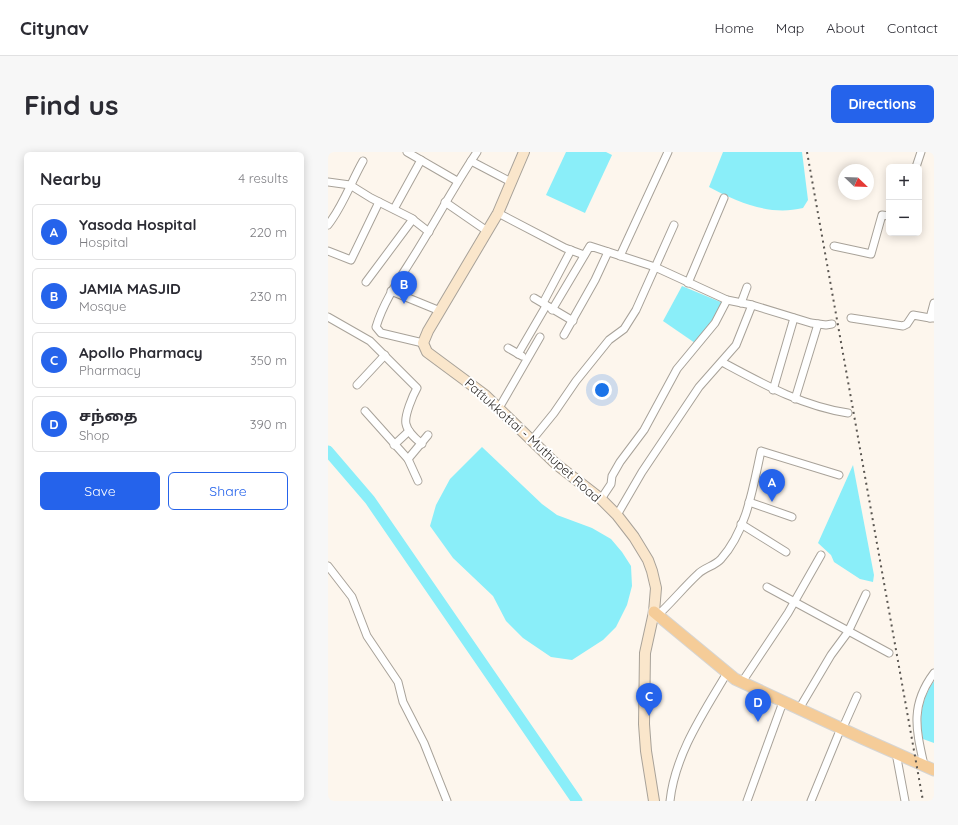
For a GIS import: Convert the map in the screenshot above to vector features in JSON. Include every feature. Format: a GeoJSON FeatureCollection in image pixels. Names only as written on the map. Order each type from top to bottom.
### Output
{"type":"FeatureCollection","features":[{"type":"Feature","properties":{"kind":"main road"},"geometry":{"type":"LineString","coordinates":[[422,343],[498,213],[524,152]]}},
{"type":"Feature","properties":{"kind":"main road","name":"Pattukkottai - Muthupet Road"},"geometry":{"type":"LineString","coordinates":[[422,343],[427,352],[469,381],[556,464],[601,499],[617,515],[634,537],[652,571],[656,588],[656,613],[645,653],[644,685],[646,751],[654,801]]}},
{"type":"Feature","properties":{"kind":"main road"},"geometry":{"type":"LineString","coordinates":[[656,613],[728,673],[742,682],[929,767]]}},
{"type":"Feature","properties":{"kind":"street"},"geometry":{"type":"LineString","coordinates":[[407,152],[417,156],[457,181]]}},
{"type":"Feature","properties":{"kind":"street"},"geometry":{"type":"LineString","coordinates":[[422,343],[381,332],[376,327],[380,313],[391,292],[429,232],[457,181],[476,152]]}},
{"type":"Feature","properties":{"kind":"street"},"geometry":{"type":"LineString","coordinates":[[620,256],[668,152]]}},
{"type":"Feature","properties":{"kind":"street"},"geometry":{"type":"LineString","coordinates":[[917,164],[921,152]]}},
{"type":"Feature","properties":{"kind":"street"},"geometry":{"type":"LineString","coordinates":[[394,209],[417,156]]}},
{"type":"Feature","properties":{"kind":"street"},"geometry":{"type":"LineString","coordinates":[[328,225],[339,209],[363,161]]}},
{"type":"Feature","properties":{"kind":"street"},"geometry":{"type":"LineString","coordinates":[[471,161],[511,182]]}},
{"type":"Feature","properties":{"kind":"street"},"geometry":{"type":"LineString","coordinates":[[328,182],[350,185],[413,219],[429,232]]}},
{"type":"Feature","properties":{"kind":"street"},"geometry":{"type":"LineString","coordinates":[[688,283],[724,198]]}},
{"type":"Feature","properties":{"kind":"street"},"geometry":{"type":"LineString","coordinates":[[328,251],[350,260],[379,202]]}},
{"type":"Feature","properties":{"kind":"street"},"geometry":{"type":"LineString","coordinates":[[445,202],[487,231]]}},
{"type":"Feature","properties":{"kind":"street"},"geometry":{"type":"LineString","coordinates":[[498,213],[571,250],[584,255]]}},
{"type":"Feature","properties":{"kind":"street"},"geometry":{"type":"LineString","coordinates":[[834,246],[871,254],[882,215],[886,216]]}},
{"type":"Feature","properties":{"kind":"street"},"geometry":{"type":"LineString","coordinates":[[366,282],[373,270],[413,219]]}},
{"type":"Feature","properties":{"kind":"street"},"geometry":{"type":"LineString","coordinates":[[532,440],[554,413],[576,381],[610,340],[624,329],[636,310],[674,225]]}},
{"type":"Feature","properties":{"kind":"street"},"geometry":{"type":"LineString","coordinates":[[518,354],[547,306],[590,246],[655,267],[727,300],[752,305],[818,324],[832,324]]}},
{"type":"Feature","properties":{"kind":"street"},"geometry":{"type":"LineString","coordinates":[[547,306],[571,250]]}},
{"type":"Feature","properties":{"kind":"street"},"geometry":{"type":"LineString","coordinates":[[564,335],[595,280],[608,252]]}},
{"type":"Feature","properties":{"kind":"street"},"geometry":{"type":"LineString","coordinates":[[741,303],[747,287]]}},
{"type":"Feature","properties":{"kind":"street"},"geometry":{"type":"LineString","coordinates":[[391,292],[440,311]]}},
{"type":"Feature","properties":{"kind":"street"},"geometry":{"type":"LineString","coordinates":[[534,298],[573,321]]}},
{"type":"Feature","properties":{"kind":"street"},"geometry":{"type":"LineString","coordinates":[[601,499],[611,484],[612,476],[620,462],[644,430],[677,369],[715,323],[727,300]]}},
{"type":"Feature","properties":{"kind":"street"},"geometry":{"type":"LineString","coordinates":[[851,318],[903,326],[907,324],[913,315],[919,314],[932,318],[934,303]]}},
{"type":"Feature","properties":{"kind":"street"},"geometry":{"type":"LineString","coordinates":[[617,515],[670,429],[700,387],[736,345],[752,305]]}},
{"type":"Feature","properties":{"kind":"street"},"geometry":{"type":"LineString","coordinates":[[328,317],[367,339],[417,388],[411,397],[405,423],[409,431],[422,444]]}},
{"type":"Feature","properties":{"kind":"street"},"geometry":{"type":"LineString","coordinates":[[773,390],[794,318]]}},
{"type":"Feature","properties":{"kind":"street"},"geometry":{"type":"LineString","coordinates":[[795,399],[818,324]]}},
{"type":"Feature","properties":{"kind":"street"},"geometry":{"type":"LineString","coordinates":[[367,339],[378,330]]}},
{"type":"Feature","properties":{"kind":"street"},"geometry":{"type":"LineString","coordinates":[[499,408],[540,337]]}},
{"type":"Feature","properties":{"kind":"street"},"geometry":{"type":"LineString","coordinates":[[508,348],[527,359]]}},
{"type":"Feature","properties":{"kind":"street"},"geometry":{"type":"LineString","coordinates":[[357,385],[385,355]]}},
{"type":"Feature","properties":{"kind":"street"},"geometry":{"type":"LineString","coordinates":[[722,362],[773,390],[795,399],[848,413]]}},
{"type":"Feature","properties":{"kind":"street"},"geometry":{"type":"LineString","coordinates":[[366,411],[394,445],[408,459],[418,481]]}},
{"type":"Feature","properties":{"kind":"street"},"geometry":{"type":"LineString","coordinates":[[394,445],[409,431]]}},
{"type":"Feature","properties":{"kind":"street"},"geometry":{"type":"LineString","coordinates":[[408,459],[428,436]]}},
{"type":"Feature","properties":{"kind":"street"},"geometry":{"type":"LineString","coordinates":[[656,613],[700,572],[715,565],[722,558],[741,524],[749,502],[761,451],[839,475]]}},
{"type":"Feature","properties":{"kind":"street"},"geometry":{"type":"LineString","coordinates":[[749,502],[792,517]]}},
{"type":"Feature","properties":{"kind":"street"},"geometry":{"type":"LineString","coordinates":[[741,524],[773,542],[786,552]]}},
{"type":"Feature","properties":{"kind":"street"},"geometry":{"type":"LineString","coordinates":[[742,682],[794,602],[821,555]]}},
{"type":"Feature","properties":{"kind":"street"},"geometry":{"type":"LineString","coordinates":[[328,566],[352,597],[367,636],[398,682],[403,702],[424,744],[447,801]]}},
{"type":"Feature","properties":{"kind":"street"},"geometry":{"type":"LineString","coordinates":[[767,587],[889,654]]}},
{"type":"Feature","properties":{"kind":"street"},"geometry":{"type":"LineString","coordinates":[[799,709],[831,655],[848,632],[866,594]]}},
{"type":"Feature","properties":{"kind":"street"},"geometry":{"type":"LineString","coordinates":[[670,801],[679,764],[702,717],[728,673]]}},
{"type":"Feature","properties":{"kind":"street"},"geometry":{"type":"LineString","coordinates":[[929,767],[916,716],[920,698],[934,673]]}},
{"type":"Feature","properties":{"kind":"street"},"geometry":{"type":"LineString","coordinates":[[811,801],[841,728],[845,723],[857,696]]}},
{"type":"Feature","properties":{"kind":"street"},"geometry":{"type":"LineString","coordinates":[[747,801],[784,702]]}},
{"type":"Feature","properties":{"kind":"street"},"geometry":{"type":"LineString","coordinates":[[896,753],[905,801]]}},
{"type":"Feature","properties":{"kind":"water"},"geometry":{"type":"Polygon","coordinates":[[[566,152],[606,152],[612,155],[585,213],[546,195],[566,152]]]}},
{"type":"Feature","properties":{"kind":"water"},"geometry":{"type":"Polygon","coordinates":[[[723,152],[802,152],[808,200],[803,208],[791,210],[767,209],[743,203],[709,187],[723,152]]]}},
{"type":"Feature","properties":{"kind":"water"},"geometry":{"type":"Polygon","coordinates":[[[682,286],[723,303],[711,324],[695,343],[663,321],[682,286]]]}},
{"type":"Feature","properties":{"kind":"water"},"geometry":{"type":"Polygon","coordinates":[[[482,447],[542,504],[557,515],[592,528],[611,539],[631,566],[632,586],[627,605],[616,627],[603,640],[572,660],[551,657],[523,638],[506,621],[493,596],[453,558],[430,526],[436,505],[450,479],[482,447]]]}},
{"type":"Feature","properties":{"kind":"water"},"geometry":{"type":"Polygon","coordinates":[[[853,465],[874,575],[873,582],[860,579],[834,562],[831,555],[818,543],[853,465]]]}},
{"type":"Feature","properties":{"kind":"water"},"geometry":{"type":"Polygon","coordinates":[[[934,681],[934,743],[923,739],[921,716],[926,695],[934,681]]]}},
{"type":"Feature","properties":{"kind":"waterway"},"geometry":{"type":"LineString","coordinates":[[328,451],[370,500],[577,801]]}},
{"type":"Feature","properties":{"kind":"railway"},"geometry":{"type":"LineString","coordinates":[[807,152],[923,801]]}},
{"type":"Feature","properties":{"kind":"place","name":"JAMIA MASJID"},"geometry":{"type":"Point","coordinates":[404,304]}},
{"type":"Feature","properties":{"kind":"place","name":"Yasoda Hospital"},"geometry":{"type":"Point","coordinates":[772,502]}},
{"type":"Feature","properties":{"kind":"place","name":"Apollo Pharmacy"},"geometry":{"type":"Point","coordinates":[649,716]}},
{"type":"Feature","properties":{"kind":"place","name":"சந்தை"},"geometry":{"type":"Point","coordinates":[758,722]}}]}
